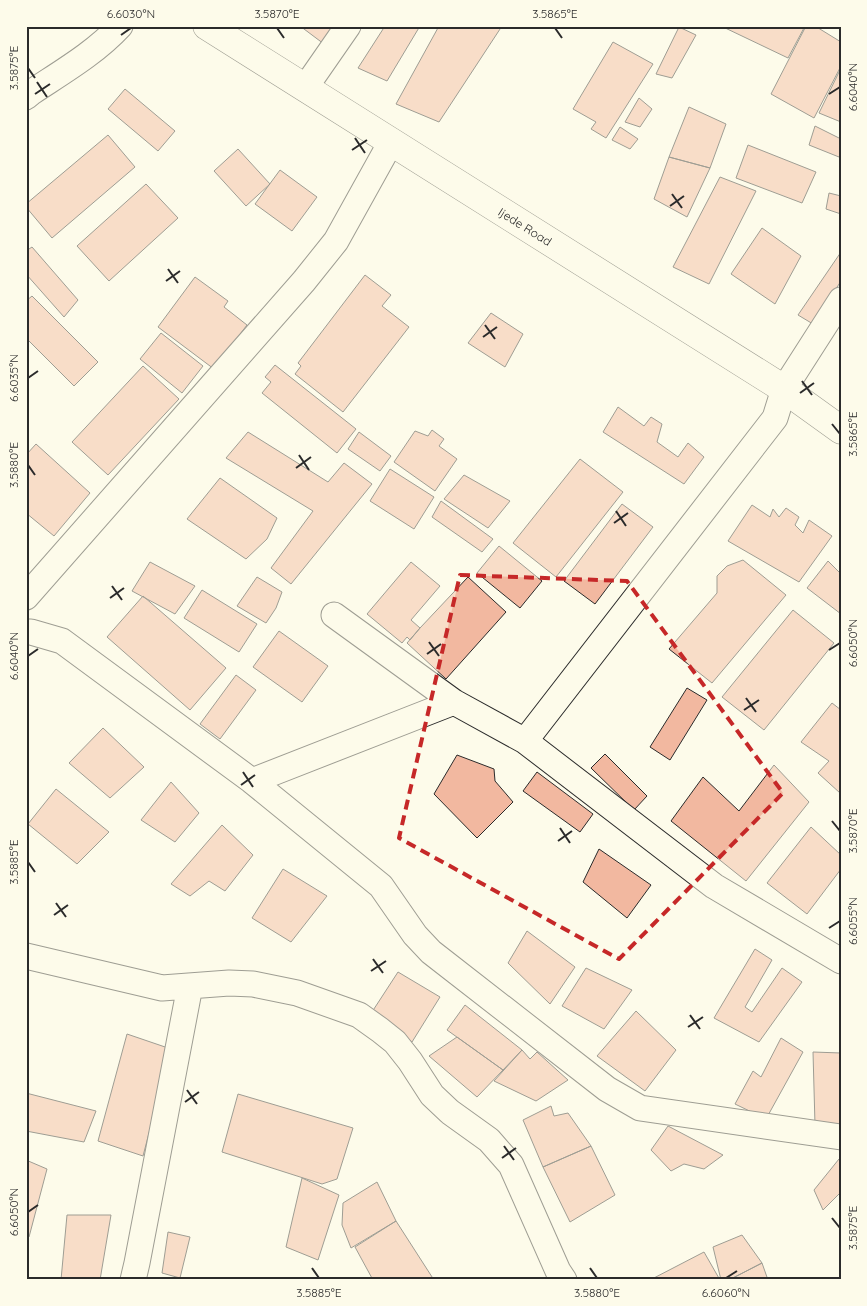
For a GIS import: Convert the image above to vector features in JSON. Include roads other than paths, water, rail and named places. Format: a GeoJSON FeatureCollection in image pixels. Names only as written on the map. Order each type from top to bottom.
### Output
{"type":"FeatureCollection","features":[{"type":"Feature","properties":{"kind":"main road","name":"Ijede Road"},"geometry":{"type":"LineString","coordinates":[[207,26],[784,389],[841,430]]}},
{"type":"Feature","properties":{"kind":"street"},"geometry":{"type":"LineString","coordinates":[[26,97],[89,53],[111,36],[120,26]]}},
{"type":"Feature","properties":{"kind":"street"},"geometry":{"type":"LineString","coordinates":[[305,88],[348,26]]}},
{"type":"Feature","properties":{"kind":"street"},"geometry":{"type":"LineString","coordinates":[[26,597],[310,274],[336,241],[391,142]]}},
{"type":"Feature","properties":{"kind":"street"},"geometry":{"type":"LineString","coordinates":[[525,741],[775,418],[784,389],[841,300]]}},
{"type":"Feature","properties":{"kind":"street"},"geometry":{"type":"LineString","coordinates":[[334,615],[454,702],[525,741],[714,886],[841,962]]}},
{"type":"Feature","properties":{"kind":"street"},"geometry":{"type":"LineString","coordinates":[[26,632],[62,641],[252,781],[381,886],[415,935],[431,952],[607,1088],[623,1098],[640,1108],[841,1137]]}},
{"type":"Feature","properties":{"kind":"street"},"geometry":{"type":"LineString","coordinates":[[252,781],[454,702]]}},
{"type":"Feature","properties":{"kind":"street"},"geometry":{"type":"LineString","coordinates":[[26,956],[162,988],[229,983],[253,984],[297,993],[359,1015],[395,1042],[432,1095],[450,1112],[489,1140],[511,1164],[557,1277]]}},
{"type":"Feature","properties":{"kind":"street"},"geometry":{"type":"LineString","coordinates":[[133,1280],[190,986]]}}]}
